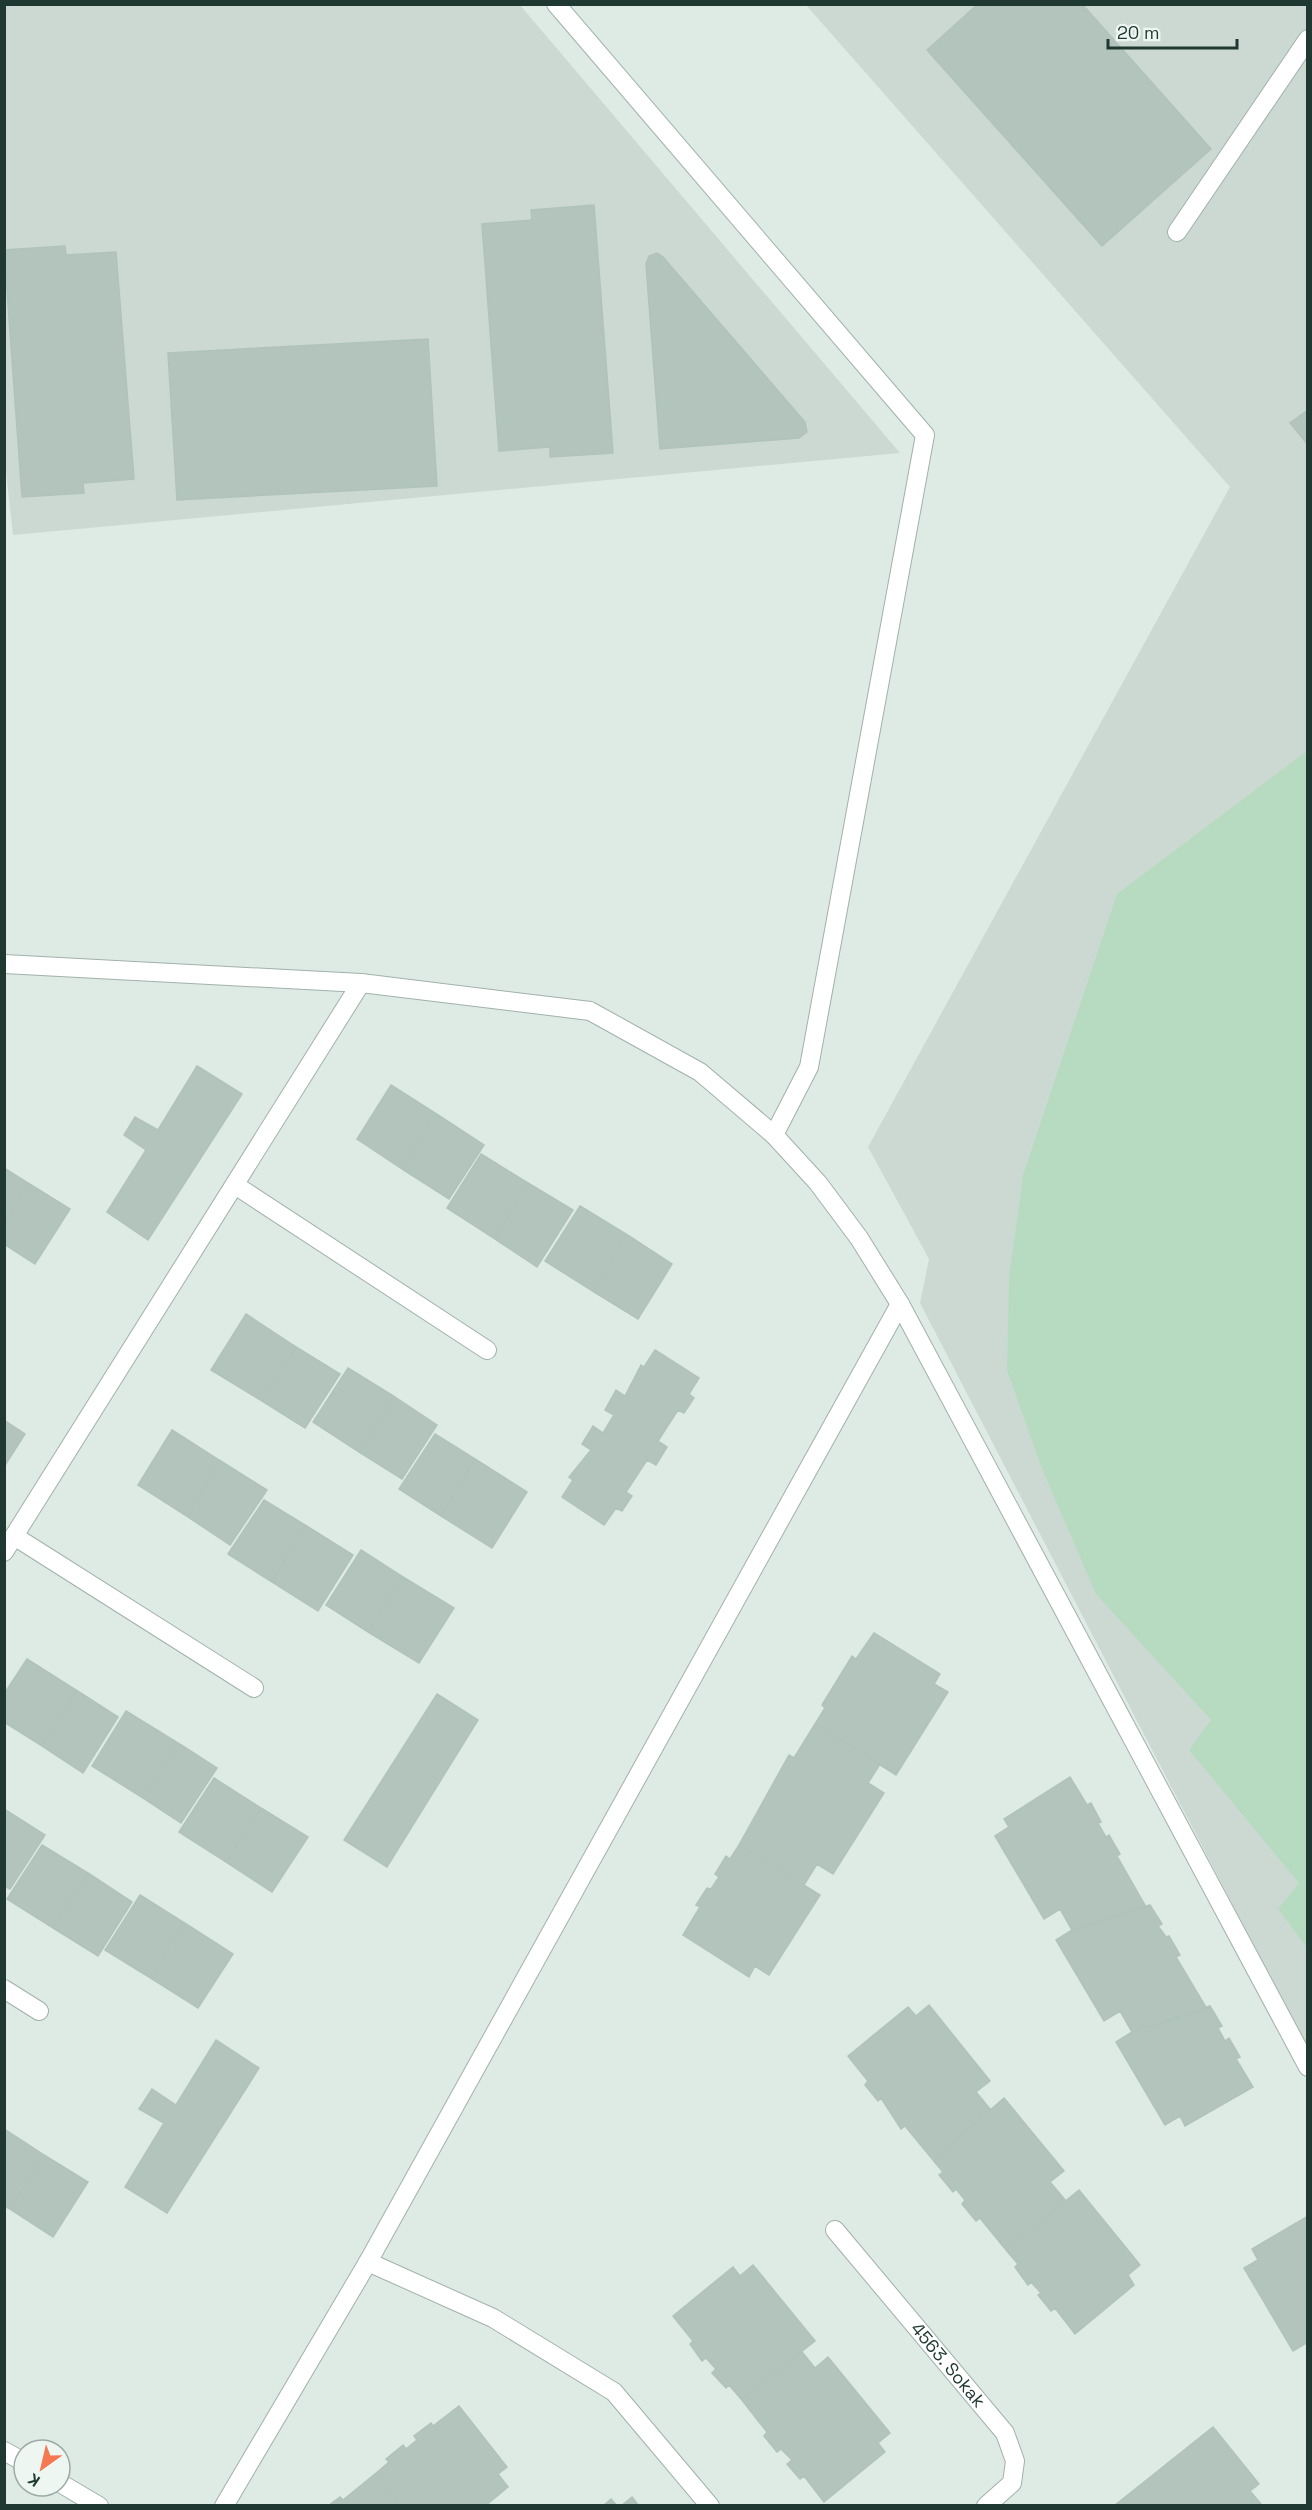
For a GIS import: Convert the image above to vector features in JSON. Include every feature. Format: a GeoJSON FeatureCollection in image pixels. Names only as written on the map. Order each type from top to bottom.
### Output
{"type":"FeatureCollection","features":[{"type":"Feature","properties":{"kind":"street"},"geometry":{"type":"LineString","coordinates":[[556,4],[925,435],[809,1067],[774,1135]]}},
{"type":"Feature","properties":{"kind":"street"},"geometry":{"type":"LineString","coordinates":[[1177,232],[1308,39]]}},
{"type":"Feature","properties":{"kind":"street"},"geometry":{"type":"LineString","coordinates":[[4,964],[361,983],[590,1011],[700,1072],[774,1135],[825,1192],[859,1238],[900,1304],[1308,2067]]}},
{"type":"Feature","properties":{"kind":"street"},"geometry":{"type":"LineString","coordinates":[[4,1552],[361,983]]}},
{"type":"Feature","properties":{"kind":"street"},"geometry":{"type":"LineString","coordinates":[[235,1185],[487,1350]]}},
{"type":"Feature","properties":{"kind":"street"},"geometry":{"type":"LineString","coordinates":[[224,2505],[368,2262],[900,1304]]}},
{"type":"Feature","properties":{"kind":"street"},"geometry":{"type":"LineString","coordinates":[[14,1536],[254,1688]]}},
{"type":"Feature","properties":{"kind":"street"},"geometry":{"type":"LineString","coordinates":[[4,1989],[39,2011]]}},
{"type":"Feature","properties":{"kind":"street","name":"4563. Sokak"},"geometry":{"type":"LineString","coordinates":[[835,2230],[1005,2433],[1015,2461],[1012,2482],[986,2505]]}},
{"type":"Feature","properties":{"kind":"street"},"geometry":{"type":"LineString","coordinates":[[368,2262],[493,2318],[614,2392],[710,2505]]}},
{"type":"Feature","properties":{"kind":"street"},"geometry":{"type":"LineString","coordinates":[[72,2490],[99,2505]]}},
{"type":"Feature","properties":{"kind":"shaded area"},"geometry":{"type":"Polygon","coordinates":[[[4,5],[520,5],[900,453],[13,535],[4,453],[4,5]]]}},
{"type":"Feature","properties":{"kind":"shaded area"},"geometry":{"type":"Polygon","coordinates":[[[806,5],[1307,5],[1307,2048],[920,1303],[929,1259],[868,1147],[1230,487],[806,5]]]}},
{"type":"Feature","properties":{"kind":"green space"},"geometry":{"type":"Polygon","coordinates":[[[1307,751],[1307,1948],[1278,1909],[1299,1883],[1189,1750],[1211,1720],[1096,1594],[1042,1469],[1007,1370],[1009,1277],[1023,1175],[1117,894],[1307,751]]]}},
{"type":"Feature","properties":{"kind":"building"},"geometry":{"type":"Polygon","coordinates":[[[978,4],[1082,4],[1211,149],[1102,246],[927,50],[978,4]]]}},
{"type":"Feature","properties":{"kind":"building"},"geometry":{"type":"Polygon","coordinates":[[[594,205],[613,453],[550,457],[550,447],[499,451],[482,224],[532,220],[531,210],[594,205]]]}},
{"type":"Feature","properties":{"kind":"building"},"geometry":{"type":"Polygon","coordinates":[[[65,246],[66,255],[116,252],[134,479],[83,483],[84,493],[22,497],[4,250],[65,246]]]}},
{"type":"Feature","properties":{"kind":"building"},"geometry":{"type":"Polygon","coordinates":[[[657,253],[663,257],[805,422],[807,432],[799,438],[660,449],[646,264],[649,256],[657,253]]]}},
{"type":"Feature","properties":{"kind":"building"},"geometry":{"type":"Polygon","coordinates":[[[428,339],[437,486],[177,500],[168,353],[428,339]]]}},
{"type":"Feature","properties":{"kind":"building"},"geometry":{"type":"Polygon","coordinates":[[[1308,410],[1308,445],[1290,423],[1308,410]]]}},
{"type":"Feature","properties":{"kind":"building"},"geometry":{"type":"Polygon","coordinates":[[[197,1066],[242,1094],[148,1240],[107,1212],[146,1150],[124,1135],[135,1117],[158,1130],[197,1066]]]}},
{"type":"Feature","properties":{"kind":"building"},"geometry":{"type":"Polygon","coordinates":[[[391,1085],[435,1113],[402,1169],[357,1139],[391,1085]]]}},
{"type":"Feature","properties":{"kind":"building"},"geometry":{"type":"Polygon","coordinates":[[[435,1113],[484,1145],[449,1199],[402,1169],[435,1113]]]}},
{"type":"Feature","properties":{"kind":"building"},"geometry":{"type":"Polygon","coordinates":[[[481,1154],[528,1183],[495,1239],[447,1208],[481,1154]]]}},
{"type":"Feature","properties":{"kind":"building"},"geometry":{"type":"Polygon","coordinates":[[[4,1168],[28,1183],[4,1225],[4,1168]]]}},
{"type":"Feature","properties":{"kind":"building"},"geometry":{"type":"Polygon","coordinates":[[[28,1183],[70,1209],[35,1264],[4,1244],[4,1225],[28,1183]]]}},
{"type":"Feature","properties":{"kind":"building"},"geometry":{"type":"Polygon","coordinates":[[[528,1183],[573,1210],[537,1267],[495,1239],[528,1183]]]}},
{"type":"Feature","properties":{"kind":"building"},"geometry":{"type":"Polygon","coordinates":[[[580,1206],[626,1234],[594,1292],[545,1261],[580,1206]]]}},
{"type":"Feature","properties":{"kind":"building"},"geometry":{"type":"Polygon","coordinates":[[[626,1234],[672,1264],[638,1319],[594,1292],[626,1234]]]}},
{"type":"Feature","properties":{"kind":"building"},"geometry":{"type":"Polygon","coordinates":[[[246,1314],[296,1347],[262,1401],[211,1370],[246,1314]]]}},
{"type":"Feature","properties":{"kind":"building"},"geometry":{"type":"Polygon","coordinates":[[[296,1347],[340,1374],[305,1428],[262,1401],[296,1347]]]}},
{"type":"Feature","properties":{"kind":"building"},"geometry":{"type":"Polygon","coordinates":[[[655,1350],[699,1378],[689,1394],[694,1398],[684,1413],[678,1410],[658,1441],[667,1447],[656,1465],[647,1460],[626,1492],[632,1496],[622,1511],[616,1508],[604,1525],[562,1497],[573,1480],[569,1477],[591,1450],[582,1444],[593,1426],[603,1433],[614,1415],[605,1410],[616,1390],[625,1396],[641,1365],[644,1367],[655,1350]]]}},
{"type":"Feature","properties":{"kind":"building"},"geometry":{"type":"Polygon","coordinates":[[[348,1368],[395,1397],[359,1452],[313,1422],[348,1368]]]}},
{"type":"Feature","properties":{"kind":"building"},"geometry":{"type":"Polygon","coordinates":[[[395,1397],[437,1425],[402,1479],[359,1452],[395,1397]]]}},
{"type":"Feature","properties":{"kind":"building"},"geometry":{"type":"Polygon","coordinates":[[[4,1420],[25,1434],[4,1467],[4,1420]]]}},
{"type":"Feature","properties":{"kind":"building"},"geometry":{"type":"Polygon","coordinates":[[[172,1430],[219,1460],[188,1517],[138,1485],[172,1430]]]}},
{"type":"Feature","properties":{"kind":"building"},"geometry":{"type":"Polygon","coordinates":[[[435,1434],[475,1459],[441,1516],[399,1489],[435,1434]]]}},
{"type":"Feature","properties":{"kind":"building"},"geometry":{"type":"Polygon","coordinates":[[[475,1459],[527,1492],[492,1548],[441,1516],[475,1459]]]}},
{"type":"Feature","properties":{"kind":"building"},"geometry":{"type":"Polygon","coordinates":[[[219,1460],[267,1490],[230,1545],[188,1517],[219,1460]]]}},
{"type":"Feature","properties":{"kind":"building"},"geometry":{"type":"Polygon","coordinates":[[[264,1500],[305,1525],[272,1582],[228,1554],[264,1500]]]}},
{"type":"Feature","properties":{"kind":"building"},"geometry":{"type":"Polygon","coordinates":[[[305,1525],[353,1555],[318,1611],[272,1582],[305,1525]]]}},
{"type":"Feature","properties":{"kind":"building"},"geometry":{"type":"Polygon","coordinates":[[[361,1550],[403,1577],[368,1632],[326,1605],[361,1550]]]}},
{"type":"Feature","properties":{"kind":"building"},"geometry":{"type":"Polygon","coordinates":[[[403,1577],[454,1608],[419,1663],[368,1632],[403,1577]]]}},
{"type":"Feature","properties":{"kind":"building"},"geometry":{"type":"Polygon","coordinates":[[[874,1633],[940,1674],[934,1684],[948,1692],[896,1775],[815,1724],[825,1708],[822,1705],[852,1656],[856,1659],[874,1633]]]}},
{"type":"Feature","properties":{"kind":"building"},"geometry":{"type":"Polygon","coordinates":[[[27,1659],[76,1690],[42,1746],[4,1722],[4,1694],[27,1659]]]}},
{"type":"Feature","properties":{"kind":"building"},"geometry":{"type":"Polygon","coordinates":[[[76,1690],[118,1717],[83,1773],[42,1746],[76,1690]]]}},
{"type":"Feature","properties":{"kind":"building"},"geometry":{"type":"Polygon","coordinates":[[[437,1694],[478,1720],[387,1867],[344,1840],[437,1694]]]}},
{"type":"Feature","properties":{"kind":"building"},"geometry":{"type":"Polygon","coordinates":[[[126,1711],[178,1743],[143,1798],[92,1766],[126,1711]]]}},
{"type":"Feature","properties":{"kind":"building"},"geometry":{"type":"Polygon","coordinates":[[[815,1724],[880,1764],[868,1783],[884,1793],[833,1874],[817,1864],[804,1885],[739,1845],[789,1755],[794,1758],[815,1724]]]}},
{"type":"Feature","properties":{"kind":"building"},"geometry":{"type":"Polygon","coordinates":[[[178,1743],[217,1768],[181,1823],[143,1798],[178,1743]]]}},
{"type":"Feature","properties":{"kind":"building"},"geometry":{"type":"Polygon","coordinates":[[[1070,1777],[1087,1805],[1091,1803],[1101,1822],[1098,1823],[1106,1837],[1109,1835],[1120,1854],[1117,1856],[1146,1907],[1072,1930],[1060,1909],[1044,1919],[995,1836],[1009,1827],[1004,1819],[1070,1777]]]}},
{"type":"Feature","properties":{"kind":"building"},"geometry":{"type":"Polygon","coordinates":[[[214,1778],[261,1808],[226,1862],[179,1832],[214,1778]]]}},
{"type":"Feature","properties":{"kind":"building"},"geometry":{"type":"Polygon","coordinates":[[[261,1808],[308,1837],[272,1892],[226,1862],[261,1808]]]}},
{"type":"Feature","properties":{"kind":"building"},"geometry":{"type":"Polygon","coordinates":[[[4,1809],[45,1835],[10,1889],[4,1886],[4,1809]]]}},
{"type":"Feature","properties":{"kind":"building"},"geometry":{"type":"Polygon","coordinates":[[[42,1845],[88,1873],[53,1928],[7,1899],[42,1845]]]}},
{"type":"Feature","properties":{"kind":"building"},"geometry":{"type":"Polygon","coordinates":[[[739,1845],[820,1895],[769,1975],[755,1966],[749,1977],[683,1935],[700,1907],[696,1905],[707,1888],[711,1889],[719,1877],[715,1874],[726,1856],[730,1859],[739,1845]]]}},
{"type":"Feature","properties":{"kind":"building"},"geometry":{"type":"Polygon","coordinates":[[[88,1873],[132,1902],[98,1956],[53,1928],[88,1873]]]}},
{"type":"Feature","properties":{"kind":"building"},"geometry":{"type":"Polygon","coordinates":[[[140,1895],[183,1922],[152,1979],[105,1950],[140,1895]]]}},
{"type":"Feature","properties":{"kind":"building"},"geometry":{"type":"Polygon","coordinates":[[[1150,1905],[1162,1924],[1158,1926],[1166,1937],[1169,1936],[1180,1955],[1176,1957],[1207,2009],[1132,2032],[1120,2011],[1104,2021],[1056,1940],[1072,1930],[1150,1905]]]}},
{"type":"Feature","properties":{"kind":"building"},"geometry":{"type":"Polygon","coordinates":[[[183,1922],[233,1954],[198,2008],[152,1979],[183,1922]]]}},
{"type":"Feature","properties":{"kind":"building"},"geometry":{"type":"Polygon","coordinates":[[[929,2005],[990,2081],[976,2092],[990,2109],[933,2160],[905,2126],[901,2129],[881,2098],[878,2101],[865,2085],[868,2081],[848,2056],[908,2007],[916,2016],[929,2005]]]}},
{"type":"Feature","properties":{"kind":"building"},"geometry":{"type":"Polygon","coordinates":[[[1210,2006],[1222,2026],[1218,2028],[1225,2041],[1229,2038],[1240,2057],[1236,2059],[1253,2087],[1185,2126],[1180,2116],[1165,2125],[1116,2042],[1132,2032],[1210,2006]]]}},
{"type":"Feature","properties":{"kind":"building"},"geometry":{"type":"Polygon","coordinates":[[[216,2040],[259,2068],[167,2213],[125,2187],[164,2123],[139,2109],[152,2089],[176,2105],[216,2040]]]}},
{"type":"Feature","properties":{"kind":"building"},"geometry":{"type":"Polygon","coordinates":[[[1004,2098],[1064,2171],[1050,2182],[1066,2201],[1006,2250],[980,2218],[976,2221],[962,2204],[965,2200],[956,2189],[953,2192],[939,2175],[943,2172],[933,2160],[1004,2098]]]}},
{"type":"Feature","properties":{"kind":"building"},"geometry":{"type":"Polygon","coordinates":[[[4,2129],[44,2155],[10,2209],[4,2206],[4,2129]]]}},
{"type":"Feature","properties":{"kind":"building"},"geometry":{"type":"Polygon","coordinates":[[[44,2155],[88,2182],[53,2237],[10,2209],[44,2155]]]}},
{"type":"Feature","properties":{"kind":"building"},"geometry":{"type":"Polygon","coordinates":[[[1079,2190],[1140,2265],[1128,2275],[1134,2285],[1075,2334],[1055,2308],[1051,2311],[1038,2295],[1041,2293],[1031,2282],[1028,2285],[1015,2267],[1018,2264],[1006,2250],[1079,2190]]]}},
{"type":"Feature","properties":{"kind":"building"},"geometry":{"type":"Polygon","coordinates":[[[1308,2216],[1308,2342],[1293,2351],[1244,2268],[1258,2260],[1252,2249],[1308,2216]]]}},
{"type":"Feature","properties":{"kind":"building"},"geometry":{"type":"Polygon","coordinates":[[[753,2265],[815,2341],[741,2399],[729,2385],[726,2388],[712,2373],[716,2369],[706,2358],[702,2361],[690,2344],[693,2341],[673,2316],[733,2267],[740,2276],[753,2265]]]}},
{"type":"Feature","properties":{"kind":"building"},"geometry":{"type":"Polygon","coordinates":[[[802,2352],[815,2368],[828,2357],[890,2433],[878,2443],[885,2452],[824,2502],[804,2476],[800,2479],[787,2464],[792,2460],[781,2449],[777,2452],[764,2436],[767,2432],[741,2399],[802,2352]]]}},
{"type":"Feature","properties":{"kind":"building"},"geometry":{"type":"Polygon","coordinates":[[[459,2406],[507,2467],[498,2474],[508,2487],[485,2506],[403,2506],[375,2474],[389,2462],[386,2459],[403,2445],[406,2449],[417,2440],[414,2436],[431,2423],[433,2426],[459,2406]]]}},
{"type":"Feature","properties":{"kind":"building"},"geometry":{"type":"Polygon","coordinates":[[[1213,2427],[1259,2484],[1250,2491],[1261,2504],[1259,2506],[1114,2506],[1213,2427]]]}},
{"type":"Feature","properties":{"kind":"building"},"geometry":{"type":"Polygon","coordinates":[[[375,2474],[403,2506],[328,2506],[340,2497],[343,2500],[375,2474]]]}},
{"type":"Feature","properties":{"kind":"building"},"geometry":{"type":"Polygon","coordinates":[[[632,2497],[639,2506],[621,2506],[632,2497]]]}},
{"type":"Feature","properties":{"kind":"building"},"geometry":{"type":"Polygon","coordinates":[[[611,2499],[617,2506],[603,2506],[611,2499]]]}}]}
